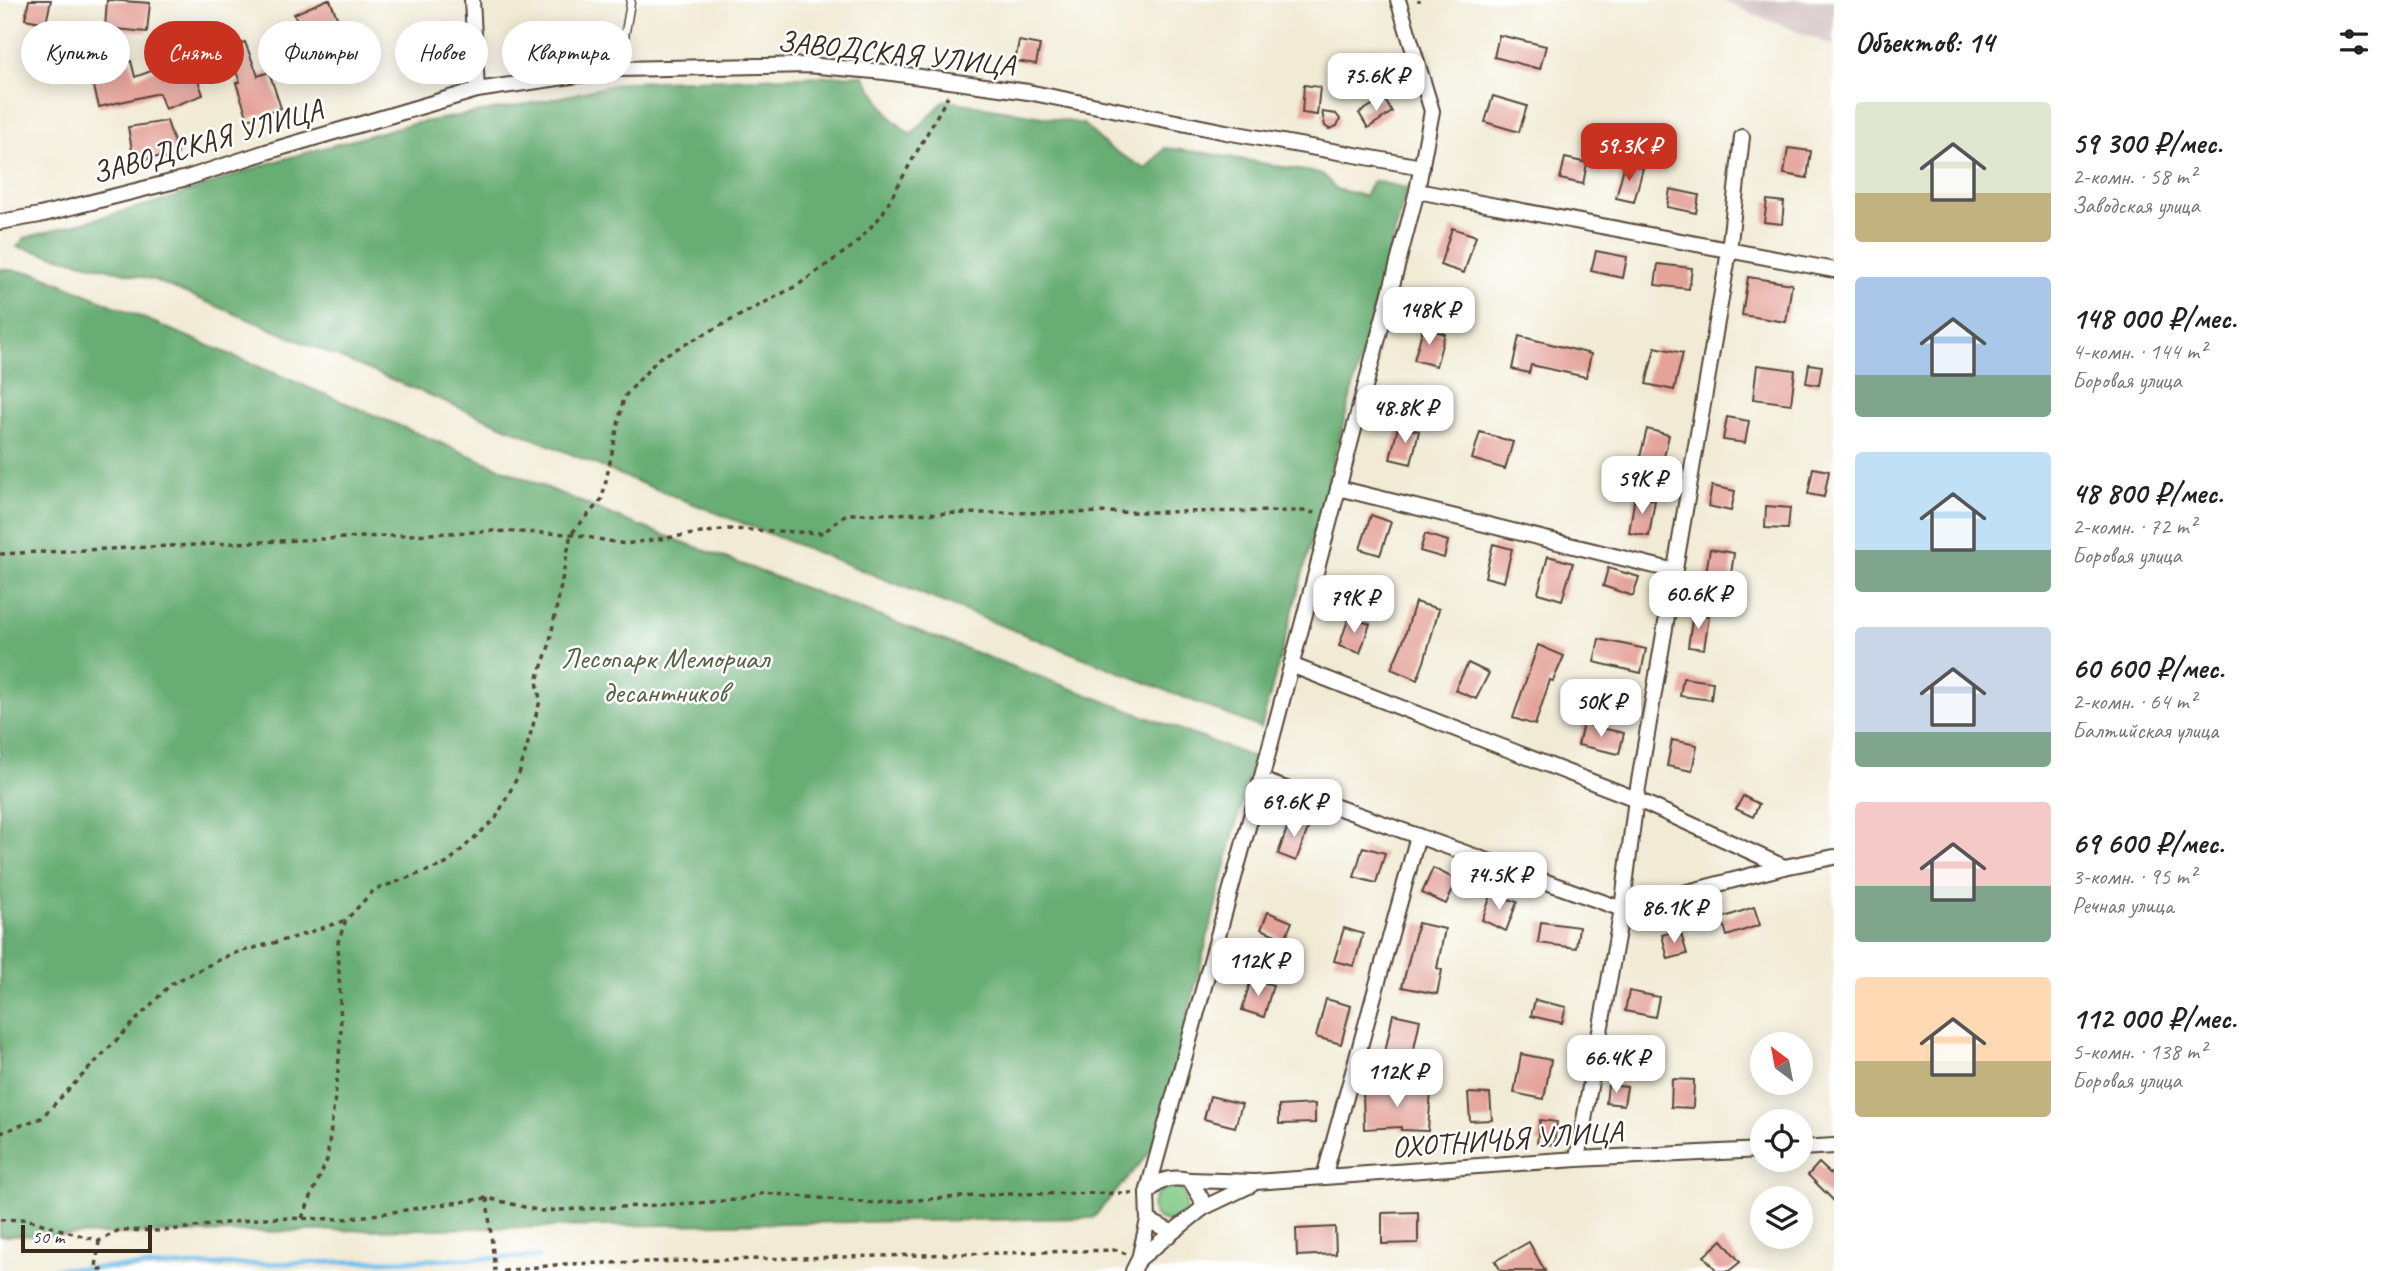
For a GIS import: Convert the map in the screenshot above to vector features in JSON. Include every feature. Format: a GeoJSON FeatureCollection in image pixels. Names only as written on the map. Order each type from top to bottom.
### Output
{"type":"FeatureCollection","features":[{"type":"Feature","properties":{"kind":"street"},"geometry":{"type":"LineString","coordinates":[[472,0],[477,90]]}},
{"type":"Feature","properties":{"kind":"street"},"geometry":{"type":"LineString","coordinates":[[1136,1265],[1148,1220],[1147,1193],[1261,780],[1422,167],[1432,111],[1398,0]]}},
{"type":"Feature","properties":{"kind":"street","name":"ЗАВОДСКАЯ УЛИЦА"},"geometry":{"type":"LineString","coordinates":[[632,69],[807,65],[885,72],[1028,92],[1226,132],[1422,167]]}},
{"type":"Feature","properties":{"kind":"street","name":"ЗАВОДСКАЯ УЛИЦА"},"geometry":{"type":"LineString","coordinates":[[0,222],[40,215],[187,178],[477,90],[518,84]]}},
{"type":"Feature","properties":{"kind":"street"},"geometry":{"type":"LineString","coordinates":[[1577,1159],[1622,909],[1636,799],[1729,251],[1742,137]]}},
{"type":"Feature","properties":{"kind":"street"},"geometry":{"type":"LineString","coordinates":[[1417,191],[1834,270]]}},
{"type":"Feature","properties":{"kind":"street"},"geometry":{"type":"LineString","coordinates":[[1338,488],[1675,571]]}},
{"type":"Feature","properties":{"kind":"street"},"geometry":{"type":"LineString","coordinates":[[1291,665],[1636,799],[1784,867]]}},
{"type":"Feature","properties":{"kind":"street"},"geometry":{"type":"LineString","coordinates":[[1261,780],[1622,909],[1784,867],[1834,857]]}},
{"type":"Feature","properties":{"kind":"street"},"geometry":{"type":"LineString","coordinates":[[1324,1177],[1418,836]]}},
{"type":"Feature","properties":{"kind":"street"},"geometry":{"type":"LineString","coordinates":[[1813,1147],[1834,1146]]}},
{"type":"Feature","properties":{"kind":"street","name":"ОХОТНИЧЬЯ УЛИЦА"},"geometry":{"type":"LineString","coordinates":[[1156,1164],[1183,1179],[1255,1182],[1577,1159],[1750,1151]]}},
{"type":"Feature","properties":{"kind":"street"},"geometry":{"type":"LineString","coordinates":[[1136,1265],[1171,1232],[1203,1208],[1201,1198],[1183,1179],[1163,1180],[1147,1193]]}},
{"type":"Feature","properties":{"kind":"street","name":"ОХОТНИЧЬЯ УЛИЦА"},"geometry":{"type":"LineString","coordinates":[[1203,1208],[1255,1182]]}},
{"type":"Feature","properties":{"kind":"street"},"geometry":{"type":"LineString","coordinates":[[1148,1220],[1171,1232]]}},
{"type":"Feature","properties":{"kind":"lane"},"geometry":{"type":"LineString","coordinates":[[627,21],[631,0]]}},
{"type":"Feature","properties":{"kind":"path"},"geometry":{"type":"LineString","coordinates":[[302,1218],[327,1160],[341,1028],[338,942],[346,920],[374,890],[446,864],[496,818],[519,774],[540,701],[537,680],[549,646],[571,534],[602,499],[624,397],[659,358],[798,285],[853,246],[881,216],[955,83]]}},
{"type":"Feature","properties":{"kind":"path"},"geometry":{"type":"LineString","coordinates":[[0,554],[494,531],[571,534],[625,544],[728,529],[822,533],[846,514],[1304,511],[1331,515]]}},
{"type":"Feature","properties":{"kind":"path"},"geometry":{"type":"LineString","coordinates":[[0,1133],[41,1118],[171,984],[230,954],[346,920]]}},
{"type":"Feature","properties":{"kind":"path"},"geometry":{"type":"LineString","coordinates":[[0,1220],[26,1219],[99,1241],[119,1230],[162,1231],[266,1218],[345,1219],[487,1198],[541,1211],[738,1200],[764,1193],[873,1203],[1004,1194],[1147,1193]]}},
{"type":"Feature","properties":{"kind":"path"},"geometry":{"type":"LineString","coordinates":[[487,1198],[495,1271]]}},
{"type":"Feature","properties":{"kind":"path"},"geometry":{"type":"LineString","coordinates":[[99,1241],[96,1268],[105,1271]]}},
{"type":"Feature","properties":{"kind":"path"},"geometry":{"type":"LineString","coordinates":[[503,1271],[564,1265],[1117,1250],[1136,1265]]}},
{"type":"Feature","properties":{"kind":"shaded area"},"geometry":{"type":"Polygon","coordinates":[[[1719,0],[1834,0],[1834,46],[1719,0]]]}},
{"type":"Feature","properties":{"kind":"green space"},"geometry":{"type":"Polygon","coordinates":[[[863,75],[891,118],[911,135],[945,100],[1083,124],[1108,147],[1146,169],[1165,148],[1322,174],[1336,189],[1365,196],[1373,181],[1407,188],[1261,728],[633,480],[154,280],[17,247],[25,238],[165,200],[273,162],[406,125],[539,102],[617,84],[632,84],[632,82],[863,75]]]}},
{"type":"Feature","properties":{"kind":"green space","name":"Лесопарк Мемориал десантников"},"geometry":{"type":"Polygon","coordinates":[[[0,269],[36,273],[624,520],[1253,757],[1155,1146],[1093,1218],[0,1236],[0,269]]]}},
{"type":"Feature","properties":{"kind":"green space"},"geometry":{"type":"Polygon","coordinates":[[[1168,1186],[1177,1187],[1185,1194],[1186,1210],[1178,1221],[1160,1220],[1153,1210],[1155,1197],[1168,1186]]]}},
{"type":"Feature","properties":{"kind":"building"},"geometry":{"type":"Polygon","coordinates":[[[29,0],[51,0],[46,21],[25,19],[29,0]]]}},
{"type":"Feature","properties":{"kind":"building"},"geometry":{"type":"Polygon","coordinates":[[[107,0],[150,3],[148,21],[144,21],[144,32],[130,30],[130,21],[106,21],[107,0]]]}},
{"type":"Feature","properties":{"kind":"building"},"geometry":{"type":"Polygon","coordinates":[[[330,0],[339,21],[297,21],[294,14],[330,0]]]}},
{"type":"Feature","properties":{"kind":"building"},"geometry":{"type":"Polygon","coordinates":[[[1499,35],[1546,46],[1540,69],[1494,57],[1499,35]]]}},
{"type":"Feature","properties":{"kind":"building"},"geometry":{"type":"Polygon","coordinates":[[[1019,41],[1040,45],[1036,64],[1015,61],[1019,41]]]}},
{"type":"Feature","properties":{"kind":"building"},"geometry":{"type":"Polygon","coordinates":[[[244,42],[258,76],[258,84],[273,84],[281,108],[248,119],[236,84],[244,84],[244,42]]]}},
{"type":"Feature","properties":{"kind":"building"},"geometry":{"type":"Polygon","coordinates":[[[131,61],[135,77],[144,74],[144,84],[199,84],[203,95],[165,109],[159,93],[99,107],[93,84],[130,84],[131,61]]]}},
{"type":"Feature","properties":{"kind":"building"},"geometry":{"type":"Polygon","coordinates":[[[1304,85],[1320,87],[1317,115],[1302,113],[1304,85]]]}},
{"type":"Feature","properties":{"kind":"building"},"geometry":{"type":"Polygon","coordinates":[[[1493,96],[1527,106],[1519,132],[1485,122],[1493,96]]]}},
{"type":"Feature","properties":{"kind":"building"},"geometry":{"type":"Polygon","coordinates":[[[1384,98],[1392,112],[1368,128],[1359,113],[1384,98]]]}},
{"type":"Feature","properties":{"kind":"building"},"geometry":{"type":"Polygon","coordinates":[[[1322,112],[1336,114],[1340,119],[1337,126],[1329,129],[1325,126],[1322,112]]]}},
{"type":"Feature","properties":{"kind":"building"},"geometry":{"type":"Polygon","coordinates":[[[167,121],[178,154],[164,159],[163,156],[134,161],[128,127],[167,121]]]}},
{"type":"Feature","properties":{"kind":"building"},"geometry":{"type":"Polygon","coordinates":[[[1788,148],[1811,151],[1807,178],[1784,174],[1788,148]]]}},
{"type":"Feature","properties":{"kind":"building"},"geometry":{"type":"Polygon","coordinates":[[[1565,158],[1587,163],[1583,184],[1560,179],[1565,158]]]}},
{"type":"Feature","properties":{"kind":"building"},"geometry":{"type":"Polygon","coordinates":[[[1625,163],[1643,168],[1634,202],[1616,198],[1625,163]]]}},
{"type":"Feature","properties":{"kind":"building"},"geometry":{"type":"Polygon","coordinates":[[[1670,189],[1699,195],[1696,213],[1667,207],[1670,189]]]}},
{"type":"Feature","properties":{"kind":"building"},"geometry":{"type":"Polygon","coordinates":[[[1767,200],[1784,202],[1782,224],[1764,222],[1767,200]]]}},
{"type":"Feature","properties":{"kind":"building"},"geometry":{"type":"Polygon","coordinates":[[[1452,228],[1476,236],[1464,273],[1440,265],[1452,228]]]}},
{"type":"Feature","properties":{"kind":"building"},"geometry":{"type":"Polygon","coordinates":[[[1596,251],[1627,257],[1623,278],[1591,271],[1596,251]]]}},
{"type":"Feature","properties":{"kind":"building"},"geometry":{"type":"Polygon","coordinates":[[[1658,264],[1692,268],[1689,289],[1655,285],[1658,264]]]}},
{"type":"Feature","properties":{"kind":"building"},"geometry":{"type":"Polygon","coordinates":[[[1748,277],[1792,284],[1786,322],[1742,315],[1748,277]]]}},
{"type":"Feature","properties":{"kind":"building"},"geometry":{"type":"Polygon","coordinates":[[[1423,328],[1445,334],[1436,366],[1414,360],[1423,328]]]}},
{"type":"Feature","properties":{"kind":"building"},"geometry":{"type":"Polygon","coordinates":[[[1519,336],[1591,354],[1586,377],[1531,365],[1529,373],[1512,369],[1519,336]]]}},
{"type":"Feature","properties":{"kind":"building"},"geometry":{"type":"Polygon","coordinates":[[[1655,347],[1683,353],[1674,390],[1646,384],[1655,347]]]}},
{"type":"Feature","properties":{"kind":"building"},"geometry":{"type":"Polygon","coordinates":[[[1809,364],[1822,366],[1819,385],[1806,383],[1809,364]]]}},
{"type":"Feature","properties":{"kind":"building"},"geometry":{"type":"Polygon","coordinates":[[[1757,365],[1795,370],[1791,404],[1753,399],[1757,365]]]}},
{"type":"Feature","properties":{"kind":"building"},"geometry":{"type":"Polygon","coordinates":[[[1727,417],[1749,421],[1745,443],[1723,440],[1727,417]]]}},
{"type":"Feature","properties":{"kind":"building"},"geometry":{"type":"Polygon","coordinates":[[[1398,427],[1419,431],[1411,464],[1390,459],[1398,427]]]}},
{"type":"Feature","properties":{"kind":"building"},"geometry":{"type":"Polygon","coordinates":[[[1647,429],[1669,435],[1662,466],[1639,461],[1647,429]]]}},
{"type":"Feature","properties":{"kind":"building"},"geometry":{"type":"Polygon","coordinates":[[[1480,432],[1513,442],[1505,469],[1472,459],[1480,432]]]}},
{"type":"Feature","properties":{"kind":"building"},"geometry":{"type":"Polygon","coordinates":[[[1813,468],[1829,471],[1824,497],[1808,494],[1813,468]]]}},
{"type":"Feature","properties":{"kind":"building"},"geometry":{"type":"Polygon","coordinates":[[[1712,486],[1735,491],[1731,511],[1708,506],[1712,486]]]}},
{"type":"Feature","properties":{"kind":"building"},"geometry":{"type":"Polygon","coordinates":[[[1635,496],[1655,500],[1649,536],[1629,533],[1635,496]]]}},
{"type":"Feature","properties":{"kind":"building"},"geometry":{"type":"Polygon","coordinates":[[[1766,506],[1790,508],[1788,529],[1765,528],[1766,506]]]}},
{"type":"Feature","properties":{"kind":"building"},"geometry":{"type":"Polygon","coordinates":[[[1371,515],[1391,522],[1380,555],[1360,549],[1371,515]]]}},
{"type":"Feature","properties":{"kind":"building"},"geometry":{"type":"Polygon","coordinates":[[[1425,534],[1448,541],[1444,558],[1420,551],[1425,534]]]}},
{"type":"Feature","properties":{"kind":"building"},"geometry":{"type":"Polygon","coordinates":[[[1493,544],[1512,549],[1504,582],[1485,577],[1493,544]]]}},
{"type":"Feature","properties":{"kind":"building"},"geometry":{"type":"Polygon","coordinates":[[[1710,549],[1734,553],[1730,582],[1705,578],[1710,549]]]}},
{"type":"Feature","properties":{"kind":"building"},"geometry":{"type":"Polygon","coordinates":[[[1548,556],[1573,563],[1562,600],[1538,593],[1548,556]]]}},
{"type":"Feature","properties":{"kind":"building"},"geometry":{"type":"Polygon","coordinates":[[[1608,568],[1639,577],[1633,596],[1603,586],[1608,568]]]}},
{"type":"Feature","properties":{"kind":"building"},"geometry":{"type":"Polygon","coordinates":[[[1415,602],[1439,609],[1417,680],[1391,669],[1404,639],[1415,602]]]}},
{"type":"Feature","properties":{"kind":"building"},"geometry":{"type":"Polygon","coordinates":[[[1693,613],[1709,616],[1704,649],[1688,647],[1693,613]]]}},
{"type":"Feature","properties":{"kind":"building"},"geometry":{"type":"Polygon","coordinates":[[[1349,617],[1370,624],[1360,653],[1339,646],[1349,617]]]}},
{"type":"Feature","properties":{"kind":"building"},"geometry":{"type":"Polygon","coordinates":[[[1599,639],[1646,649],[1641,673],[1594,662],[1599,639]]]}},
{"type":"Feature","properties":{"kind":"building"},"geometry":{"type":"Polygon","coordinates":[[[1538,645],[1564,656],[1553,681],[1550,680],[1535,725],[1513,718],[1538,645]]]}},
{"type":"Feature","properties":{"kind":"building"},"geometry":{"type":"Polygon","coordinates":[[[1468,663],[1489,673],[1476,699],[1455,690],[1468,663]]]}},
{"type":"Feature","properties":{"kind":"building"},"geometry":{"type":"Polygon","coordinates":[[[1683,678],[1713,682],[1711,700],[1680,696],[1683,678]]]}},
{"type":"Feature","properties":{"kind":"building"},"geometry":{"type":"Polygon","coordinates":[[[1583,724],[1624,733],[1619,754],[1578,745],[1583,724]]]}},
{"type":"Feature","properties":{"kind":"building"},"geometry":{"type":"Polygon","coordinates":[[[1672,740],[1697,745],[1692,771],[1667,766],[1672,740]]]}},
{"type":"Feature","properties":{"kind":"building"},"geometry":{"type":"Polygon","coordinates":[[[1743,796],[1759,804],[1753,817],[1736,809],[1743,796]]]}},
{"type":"Feature","properties":{"kind":"building"},"geometry":{"type":"Polygon","coordinates":[[[1291,817],[1310,823],[1296,861],[1278,854],[1291,817]]]}},
{"type":"Feature","properties":{"kind":"building"},"geometry":{"type":"Polygon","coordinates":[[[1363,847],[1385,853],[1376,883],[1354,877],[1363,847]]]}},
{"type":"Feature","properties":{"kind":"building"},"geometry":{"type":"Polygon","coordinates":[[[1433,868],[1457,880],[1446,904],[1422,893],[1433,868]]]}},
{"type":"Feature","properties":{"kind":"building"},"geometry":{"type":"Polygon","coordinates":[[[1492,893],[1517,902],[1506,931],[1482,920],[1492,893]]]}},
{"type":"Feature","properties":{"kind":"building"},"geometry":{"type":"Polygon","coordinates":[[[1754,907],[1760,925],[1727,936],[1722,918],[1754,907]]]}},
{"type":"Feature","properties":{"kind":"building"},"geometry":{"type":"Polygon","coordinates":[[[1268,912],[1292,922],[1285,939],[1261,929],[1268,912]]]}},
{"type":"Feature","properties":{"kind":"building"},"geometry":{"type":"Polygon","coordinates":[[[1541,922],[1579,927],[1576,948],[1538,943],[1541,922]]]}},
{"type":"Feature","properties":{"kind":"building"},"geometry":{"type":"Polygon","coordinates":[[[1418,923],[1445,929],[1437,968],[1442,970],[1437,994],[1402,987],[1418,923]]]}},
{"type":"Feature","properties":{"kind":"building"},"geometry":{"type":"Polygon","coordinates":[[[1344,928],[1363,934],[1354,966],[1334,961],[1344,928]]]}},
{"type":"Feature","properties":{"kind":"building"},"geometry":{"type":"Polygon","coordinates":[[[1680,930],[1687,954],[1668,959],[1662,935],[1680,930]]]}},
{"type":"Feature","properties":{"kind":"building"},"geometry":{"type":"Polygon","coordinates":[[[1251,979],[1273,985],[1264,1017],[1242,1010],[1251,979]]]}},
{"type":"Feature","properties":{"kind":"building"},"geometry":{"type":"Polygon","coordinates":[[[1629,991],[1659,997],[1655,1017],[1625,1011],[1629,991]]]}},
{"type":"Feature","properties":{"kind":"building"},"geometry":{"type":"Polygon","coordinates":[[[1326,999],[1351,1006],[1341,1044],[1316,1037],[1326,999]]]}},
{"type":"Feature","properties":{"kind":"building"},"geometry":{"type":"Polygon","coordinates":[[[1535,1000],[1566,1007],[1562,1023],[1531,1016],[1535,1000]]]}},
{"type":"Feature","properties":{"kind":"building"},"geometry":{"type":"Polygon","coordinates":[[[1393,1014],[1420,1020],[1411,1063],[1384,1057],[1393,1014]]]}},
{"type":"Feature","properties":{"kind":"building"},"geometry":{"type":"Polygon","coordinates":[[[1521,1054],[1551,1060],[1544,1099],[1514,1093],[1521,1054]]]}},
{"type":"Feature","properties":{"kind":"building"},"geometry":{"type":"Polygon","coordinates":[[[1672,1079],[1694,1080],[1693,1108],[1671,1107],[1672,1079]]]}},
{"type":"Feature","properties":{"kind":"building"},"geometry":{"type":"Polygon","coordinates":[[[1608,1085],[1627,1087],[1624,1105],[1606,1103],[1608,1085]]]}},
{"type":"Feature","properties":{"kind":"building"},"geometry":{"type":"Polygon","coordinates":[[[1403,1089],[1431,1091],[1428,1131],[1401,1130],[1401,1127],[1364,1129],[1363,1092],[1403,1089]]]}},
{"type":"Feature","properties":{"kind":"building"},"geometry":{"type":"Polygon","coordinates":[[[1468,1093],[1490,1094],[1492,1120],[1470,1121],[1468,1093]]]}},
{"type":"Feature","properties":{"kind":"building"},"geometry":{"type":"Polygon","coordinates":[[[1210,1096],[1242,1104],[1235,1127],[1204,1119],[1210,1096]]]}},
{"type":"Feature","properties":{"kind":"building"},"geometry":{"type":"Polygon","coordinates":[[[1315,1104],[1315,1123],[1279,1124],[1279,1106],[1315,1104]]]}},
{"type":"Feature","properties":{"kind":"building"},"geometry":{"type":"Polygon","coordinates":[[[1540,1120],[1557,1122],[1554,1145],[1537,1143],[1540,1120]]]}},
{"type":"Feature","properties":{"kind":"building"},"geometry":{"type":"Polygon","coordinates":[[[1819,1163],[1834,1177],[1834,1201],[1808,1175],[1819,1163]]]}},
{"type":"Feature","properties":{"kind":"building"},"geometry":{"type":"Polygon","coordinates":[[[1418,1212],[1418,1243],[1382,1244],[1382,1213],[1418,1212]]]}},
{"type":"Feature","properties":{"kind":"building"},"geometry":{"type":"Polygon","coordinates":[[[1335,1227],[1336,1254],[1297,1256],[1296,1229],[1335,1227]]]}},
{"type":"Feature","properties":{"kind":"building"},"geometry":{"type":"Polygon","coordinates":[[[1722,1240],[1740,1262],[1729,1271],[1717,1271],[1704,1256],[1722,1240]]]}},
{"type":"Feature","properties":{"kind":"building"},"geometry":{"type":"Polygon","coordinates":[[[1529,1242],[1545,1271],[1501,1271],[1495,1261],[1529,1242]]]}},
{"type":"Feature","properties":{"kind":"waterway"},"geometry":{"type":"LineString","coordinates":[[53,1269],[538,1257]]}}]}
